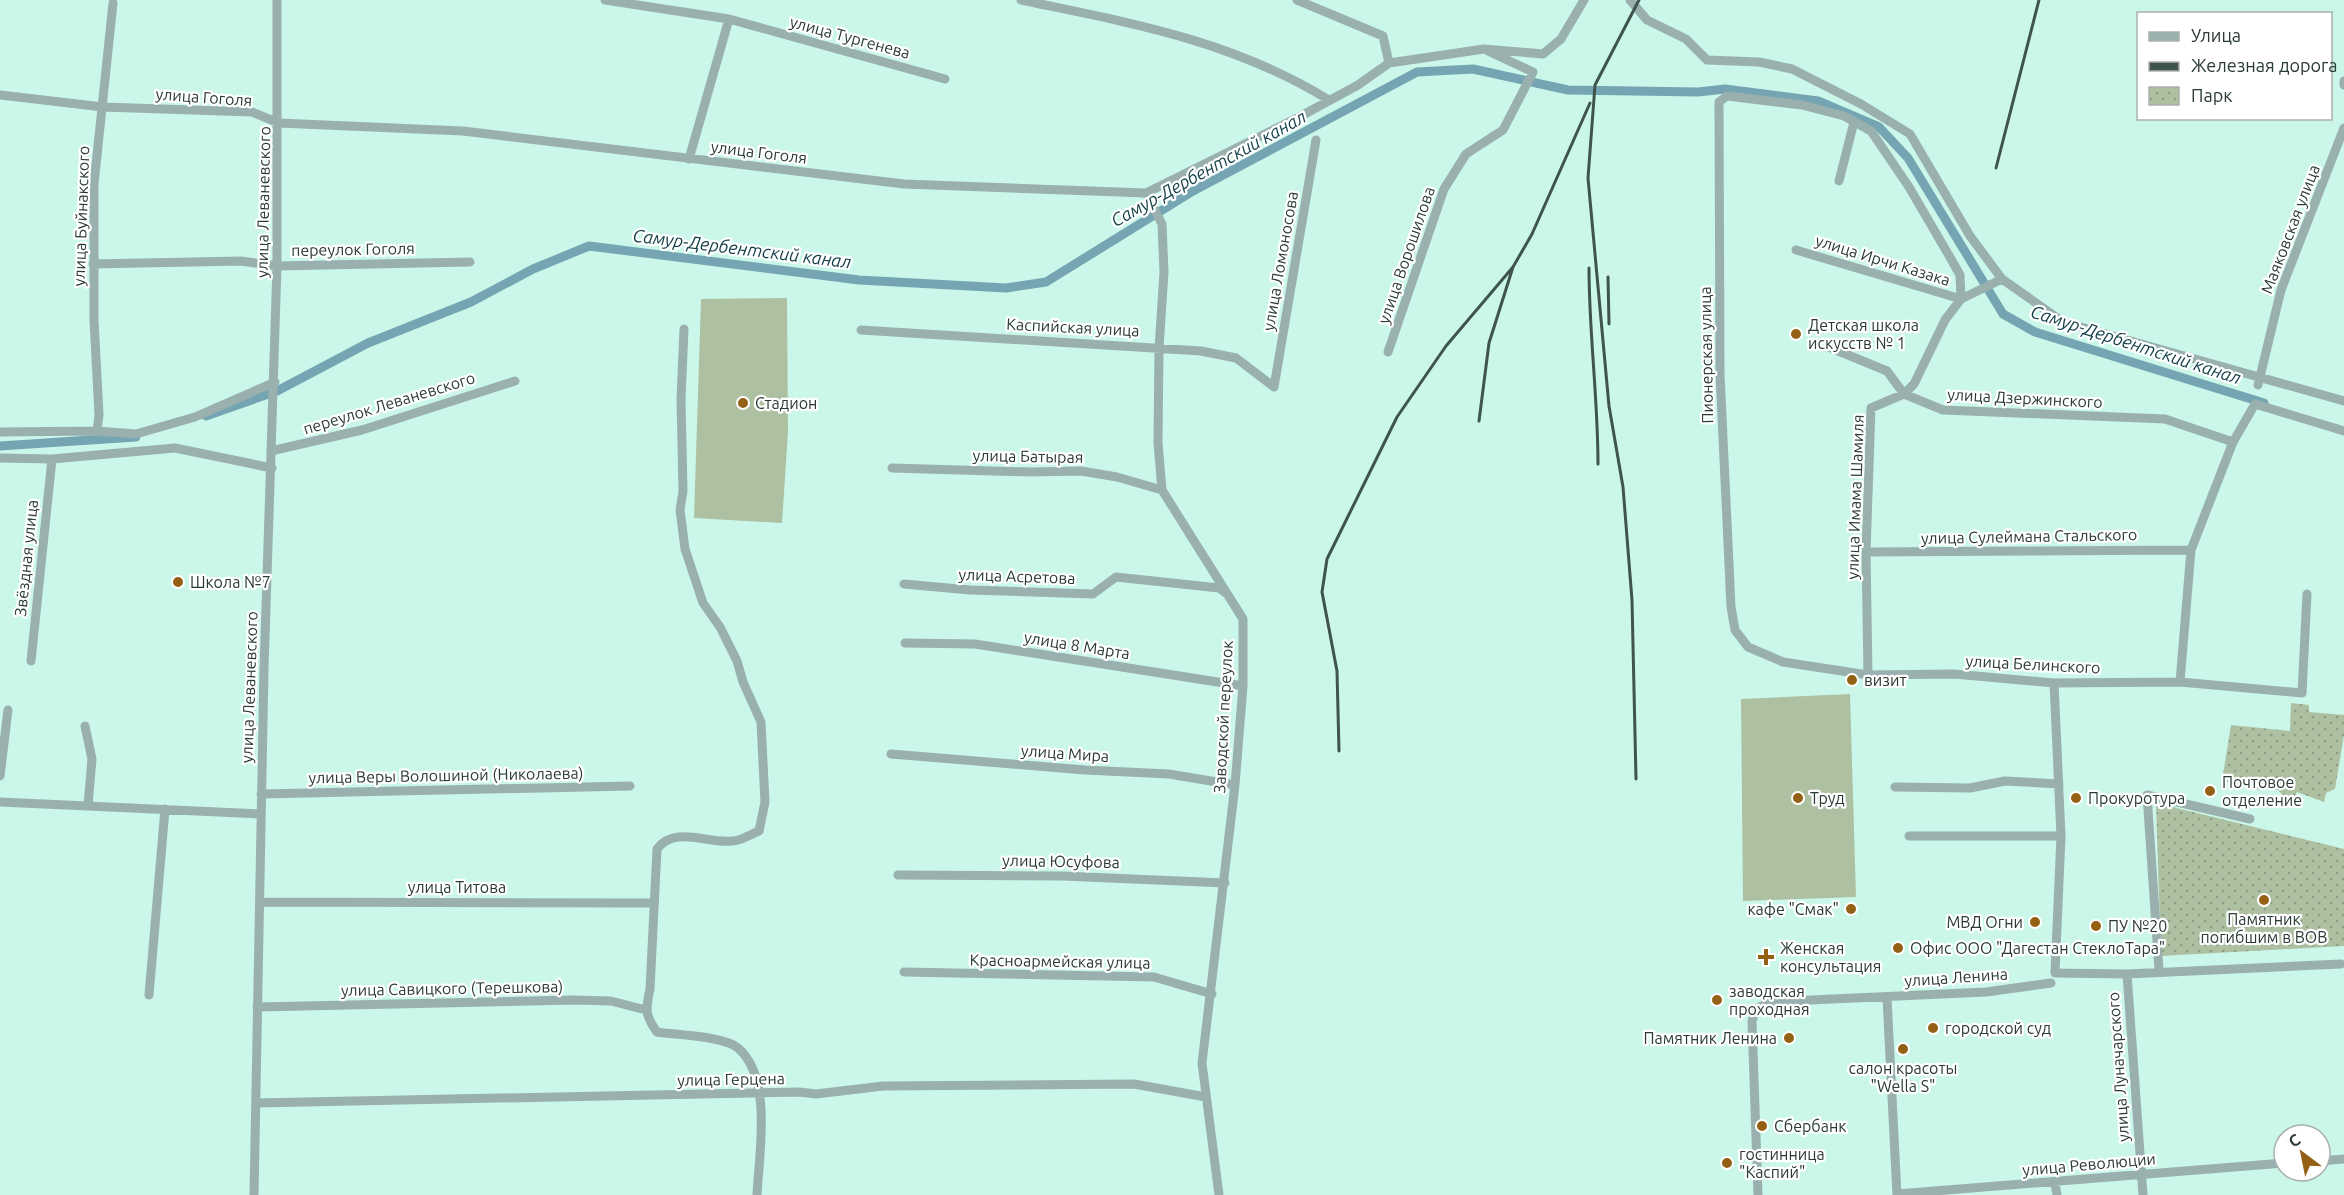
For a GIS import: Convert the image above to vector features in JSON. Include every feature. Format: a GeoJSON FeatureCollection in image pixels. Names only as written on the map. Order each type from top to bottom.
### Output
{"type":"FeatureCollection","features":[{"type":"Feature","properties":{"kind":"street","name":"улица Леваневского"},"geometry":{"type":"LineString","coordinates":[[254,1195],[261,794],[278,266],[277,0]]}},
{"type":"Feature","properties":{"kind":"street","name":"улица Тургенева"},"geometry":{"type":"LineString","coordinates":[[605,0],[729,19],[945,79]]}},
{"type":"Feature","properties":{"kind":"street"},"geometry":{"type":"LineString","coordinates":[[1021,0],[1162,31],[1244,56],[1294,78],[1329,100]]}},
{"type":"Feature","properties":{"kind":"street"},"geometry":{"type":"LineString","coordinates":[[1297,0],[1383,36],[1389,63]]}},
{"type":"Feature","properties":{"kind":"street","name":"улица Гоголя"},"geometry":{"type":"LineString","coordinates":[[0,95],[103,107],[252,112],[279,123],[463,130],[904,184],[1149,197],[1358,85],[1389,63],[1484,50],[1543,54],[1561,39],[1584,0]]}},
{"type":"Feature","properties":{"kind":"street"},"geometry":{"type":"LineString","coordinates":[[1630,0],[1647,20],[1686,39],[1707,60],[1759,62],[1792,69],[1910,134],[1970,236],[2002,279],[2063,322],[2259,381],[2344,401]]}},
{"type":"Feature","properties":{"kind":"street","name":"улица Буйнакского"},"geometry":{"type":"LineString","coordinates":[[97,431],[99,415],[93,264],[94,184],[113,3]]}},
{"type":"Feature","properties":{"kind":"street"},"geometry":{"type":"LineString","coordinates":[[689,159],[729,19]]}},
{"type":"Feature","properties":{"kind":"street","name":"улица Ворошилова"},"geometry":{"type":"LineString","coordinates":[[1388,352],[1444,189],[1466,154],[1503,130],[1533,72],[1484,50]]}},
{"type":"Feature","properties":{"kind":"street","name":"Пионерская улица"},"geometry":{"type":"LineString","coordinates":[[1731,607],[1720,374],[1719,102],[1727,96],[1802,105],[1854,122]]}},
{"type":"Feature","properties":{"kind":"street"},"geometry":{"type":"LineString","coordinates":[[1839,181],[1854,122],[1871,131],[1909,187],[1960,275],[1961,299]]}},
{"type":"Feature","properties":{"kind":"street","name":"Маяковская улица"},"geometry":{"type":"LineString","coordinates":[[2259,381],[2281,290],[2344,128]]}},
{"type":"Feature","properties":{"kind":"street","name":"улица Ломоносова"},"geometry":{"type":"LineString","coordinates":[[1274,387],[1316,140]]}},
{"type":"Feature","properties":{"kind":"street","name":"Заводской переулок"},"geometry":{"type":"LineString","coordinates":[[1149,197],[1161,218],[1164,272],[1159,348],[1158,443],[1162,490],[1243,620],[1243,686],[1235,785],[1202,1063],[1219,1195]]}},
{"type":"Feature","properties":{"kind":"street","name":"улица Ирчи Казака"},"geometry":{"type":"LineString","coordinates":[[1796,250],[1961,299]]}},
{"type":"Feature","properties":{"kind":"street","name":"переулок Гоголя"},"geometry":{"type":"LineString","coordinates":[[93,264],[241,261],[278,266],[470,262]]}},
{"type":"Feature","properties":{"kind":"street"},"geometry":{"type":"LineString","coordinates":[[1904,394],[1914,384],[1930,356],[1945,320],[1961,299],[2002,279]]}},
{"type":"Feature","properties":{"kind":"street"},"geometry":{"type":"LineString","coordinates":[[684,329],[681,399],[683,491],[680,510],[685,549],[703,603],[720,627],[737,661],[743,682],[761,722],[765,802],[759,831],[734,842],[677,836],[664,840],[657,849],[650,989],[646,1010],[647,1019],[657,1032],[720,1041],[737,1047],[752,1067],[761,1095],[758,1195]]}},
{"type":"Feature","properties":{"kind":"street","name":"Каспийская улица"},"geometry":{"type":"LineString","coordinates":[[861,330],[1201,351],[1236,358],[1274,387]]}},
{"type":"Feature","properties":{"kind":"street","name":"улица Дзержинского"},"geometry":{"type":"LineString","coordinates":[[1831,348],[1887,371],[1904,394],[1943,410],[2165,419],[2233,442]]}},
{"type":"Feature","properties":{"kind":"street","name":"переулок Леваневского"},"geometry":{"type":"LineString","coordinates":[[271,451],[362,430],[515,381]]}},
{"type":"Feature","properties":{"kind":"street"},"geometry":{"type":"LineString","coordinates":[[0,432],[97,431],[136,434],[195,417],[275,388]]}},
{"type":"Feature","properties":{"kind":"street","name":"улица Имама Шамиля"},"geometry":{"type":"LineString","coordinates":[[1868,675],[1866,552],[1871,408],[1904,394]]}},
{"type":"Feature","properties":{"kind":"street"},"geometry":{"type":"LineString","coordinates":[[2181,682],[2191,550],[2233,442],[2255,404],[2264,409],[2344,431]]}},
{"type":"Feature","properties":{"kind":"street"},"geometry":{"type":"LineString","coordinates":[[0,458],[52,459],[175,448],[272,468]]}},
{"type":"Feature","properties":{"kind":"street","name":"Звёздная улица"},"geometry":{"type":"LineString","coordinates":[[31,661],[52,459]]}},
{"type":"Feature","properties":{"kind":"street","name":"улица Батырая"},"geometry":{"type":"LineString","coordinates":[[892,468],[1080,471],[1117,477],[1162,490]]}},
{"type":"Feature","properties":{"kind":"street","name":"улица Сулеймана Стальского"},"geometry":{"type":"LineString","coordinates":[[1866,552],[2191,550]]}},
{"type":"Feature","properties":{"kind":"street","name":"улица Асретова"},"geometry":{"type":"LineString","coordinates":[[904,585],[981,591],[1093,594],[1116,577],[1219,588],[1228,595]]}},
{"type":"Feature","properties":{"kind":"street","name":"улица Белинского"},"geometry":{"type":"LineString","coordinates":[[1731,607],[1735,630],[1748,647],[1783,662],[1868,675],[1954,674],[2054,683],[2181,682],[2302,693],[2307,594]]}},
{"type":"Feature","properties":{"kind":"street","name":"улица 8 Марта"},"geometry":{"type":"LineString","coordinates":[[905,643],[975,644],[1243,686]]}},
{"type":"Feature","properties":{"kind":"street"},"geometry":{"type":"LineString","coordinates":[[2054,683],[2061,836],[2055,973],[2127,974],[2159,970],[2341,964]]}},
{"type":"Feature","properties":{"kind":"street"},"geometry":{"type":"LineString","coordinates":[[0,776],[8,710]]}},
{"type":"Feature","properties":{"kind":"street"},"geometry":{"type":"LineString","coordinates":[[85,726],[92,759],[88,805]]}},
{"type":"Feature","properties":{"kind":"street","name":"улица Мира"},"geometry":{"type":"LineString","coordinates":[[891,754],[1085,770],[1169,774],[1235,785]]}},
{"type":"Feature","properties":{"kind":"street"},"geometry":{"type":"LineString","coordinates":[[1895,787],[1970,788],[2005,781],[2059,784]]}},
{"type":"Feature","properties":{"kind":"street","name":"улица Веры Волошиной (Николаева)"},"geometry":{"type":"LineString","coordinates":[[261,794],[630,786]]}},
{"type":"Feature","properties":{"kind":"street"},"geometry":{"type":"LineString","coordinates":[[2159,970],[2147,795],[2250,819]]}},
{"type":"Feature","properties":{"kind":"street"},"geometry":{"type":"LineString","coordinates":[[0,802],[261,814]]}},
{"type":"Feature","properties":{"kind":"street"},"geometry":{"type":"LineString","coordinates":[[149,995],[165,809]]}},
{"type":"Feature","properties":{"kind":"street"},"geometry":{"type":"LineString","coordinates":[[1909,836],[2061,836]]}},
{"type":"Feature","properties":{"kind":"street","name":"улица Юсуфова"},"geometry":{"type":"LineString","coordinates":[[897,874],[1121,877],[1225,883]]}},
{"type":"Feature","properties":{"kind":"street","name":"улица Титова"},"geometry":{"type":"LineString","coordinates":[[260,902],[654,903]]}},
{"type":"Feature","properties":{"kind":"street","name":"Красноармейская улица"},"geometry":{"type":"LineString","coordinates":[[904,972],[1154,977],[1212,994]]}},
{"type":"Feature","properties":{"kind":"street","name":"улица Луначарского"},"geometry":{"type":"LineString","coordinates":[[2127,974],[2143,1195]]}},
{"type":"Feature","properties":{"kind":"street","name":"улица Ленина"},"geometry":{"type":"LineString","coordinates":[[1758,1195],[1752,1021],[1756,1009],[1769,1002],[1986,992],[2051,983]]}},
{"type":"Feature","properties":{"kind":"street"},"geometry":{"type":"LineString","coordinates":[[1887,998],[1897,1194]]}},
{"type":"Feature","properties":{"kind":"street","name":"улица Савицкого (Терешкова)"},"geometry":{"type":"LineString","coordinates":[[257,1007],[574,1000],[611,1001],[646,1010]]}},
{"type":"Feature","properties":{"kind":"street","name":"улица Герцена"},"geometry":{"type":"LineString","coordinates":[[256,1103],[816,1094],[883,1086],[1134,1084],[1206,1097]]}},
{"type":"Feature","properties":{"kind":"street","name":"улица Революции"},"geometry":{"type":"LineString","coordinates":[[1897,1194],[2272,1164]]}},
{"type":"Feature","properties":{"kind":"street"},"geometry":{"type":"LineString","coordinates":[[2055,1183],[2057,1195]]}},
{"type":"Feature","properties":{"kind":"green space","name":"Стадион"},"geometry":{"type":"Polygon","coordinates":[[[787,298],[788,432],[782,523],[694,518],[701,299],[787,298]]]}},
{"type":"Feature","properties":{"kind":"green space","name":"Труд"},"geometry":{"type":"Polygon","coordinates":[[[1850,694],[1856,897],[1743,901],[1741,699],[1850,694]]]}},
{"type":"Feature","properties":{"kind":"green space"},"geometry":{"type":"Polygon","coordinates":[[[2291,703],[2309,705],[2309,712],[2344,715],[2344,735],[2335,789],[2326,793],[2324,802],[2297,792],[2291,804],[2278,790],[2261,784],[2258,790],[2222,781],[2231,725],[2290,731],[2291,703]]]}},
{"type":"Feature","properties":{"kind":"green space"},"geometry":{"type":"Polygon","coordinates":[[[2156,803],[2344,849],[2344,946],[2161,956],[2156,803]]]}},
{"type":"Feature","properties":{"kind":"waterway","name":"Самур-Дербентский канал"},"geometry":{"type":"LineString","coordinates":[[206,416],[277,391],[368,343],[471,302],[533,269],[589,246],[859,280],[1006,288],[1046,282],[1193,191],[1417,72],[1473,69],[1568,90],[1698,92],[1725,89],[1818,101],[1879,127],[1908,158],[2003,314],[2035,332],[2264,403]]}},
{"type":"Feature","properties":{"kind":"waterway","name":"Самур-Дербентский канал"},"geometry":{"type":"LineString","coordinates":[[0,446],[136,437]]}},
{"type":"Feature","properties":{"kind":"railway"},"geometry":{"type":"LineString","coordinates":[[1636,779],[1632,600],[1623,487],[1609,406],[1588,178],[1595,85],[1639,0]]}},
{"type":"Feature","properties":{"kind":"railway"},"geometry":{"type":"LineString","coordinates":[[1996,168],[2039,0]]}},
{"type":"Feature","properties":{"kind":"railway"},"geometry":{"type":"LineString","coordinates":[[1479,421],[1489,343],[1513,267],[1532,234],[1590,103]]}},
{"type":"Feature","properties":{"kind":"railway"},"geometry":{"type":"LineString","coordinates":[[1339,751],[1337,671],[1322,592],[1327,559],[1397,417],[1446,346],[1513,267]]}},
{"type":"Feature","properties":{"kind":"railway"},"geometry":{"type":"LineString","coordinates":[[1589,268],[1598,464]]}},
{"type":"Feature","properties":{"kind":"railway"},"geometry":{"type":"LineString","coordinates":[[1608,277],[1609,324]]}},
{"type":"Feature","properties":{"kind":"place","name":"Детская школа искусств № 1"},"geometry":{"type":"Point","coordinates":[1796,334]}},
{"type":"Feature","properties":{"kind":"place","name":"Стадион"},"geometry":{"type":"Point","coordinates":[743,403]}},
{"type":"Feature","properties":{"kind":"place","name":"Школа №7"},"geometry":{"type":"Point","coordinates":[178,582]}},
{"type":"Feature","properties":{"kind":"place","name":"визит"},"geometry":{"type":"Point","coordinates":[1852,680]}},
{"type":"Feature","properties":{"kind":"place","name":"Почтовое отделение"},"geometry":{"type":"Point","coordinates":[2210,791]}},
{"type":"Feature","properties":{"kind":"place","name":"Труд"},"geometry":{"type":"Point","coordinates":[1798,798]}},
{"type":"Feature","properties":{"kind":"place","name":"Прокуротура"},"geometry":{"type":"Point","coordinates":[2076,798]}},
{"type":"Feature","properties":{"kind":"place","name":"Памятник погибшим в ВОВ"},"geometry":{"type":"Point","coordinates":[2264,900]}},
{"type":"Feature","properties":{"kind":"place","name":"кафе \"Смак\""},"geometry":{"type":"Point","coordinates":[1851,909]}},
{"type":"Feature","properties":{"kind":"place","name":"МВД Огни"},"geometry":{"type":"Point","coordinates":[2035,922]}},
{"type":"Feature","properties":{"kind":"place","name":"ПУ №20"},"geometry":{"type":"Point","coordinates":[2096,926]}},
{"type":"Feature","properties":{"kind":"place","name":"Офис ООО \"Дагестан СтеклоТара\""},"geometry":{"type":"Point","coordinates":[1898,948]}},
{"type":"Feature","properties":{"kind":"place","name":"Женская консультация"},"geometry":{"type":"Point","coordinates":[1766,957]}},
{"type":"Feature","properties":{"kind":"place","name":"заводская проходная"},"geometry":{"type":"Point","coordinates":[1717,1000]}},
{"type":"Feature","properties":{"kind":"place","name":"городской суд"},"geometry":{"type":"Point","coordinates":[1933,1028]}},
{"type":"Feature","properties":{"kind":"place","name":"Памятник Ленина"},"geometry":{"type":"Point","coordinates":[1789,1038]}},
{"type":"Feature","properties":{"kind":"place","name":"салон красоты \"Wella S\""},"geometry":{"type":"Point","coordinates":[1903,1049]}},
{"type":"Feature","properties":{"kind":"place","name":"Сбербанк"},"geometry":{"type":"Point","coordinates":[1762,1126]}},
{"type":"Feature","properties":{"kind":"place","name":"гостинница \"Каспий\""},"geometry":{"type":"Point","coordinates":[1727,1163]}}]}
